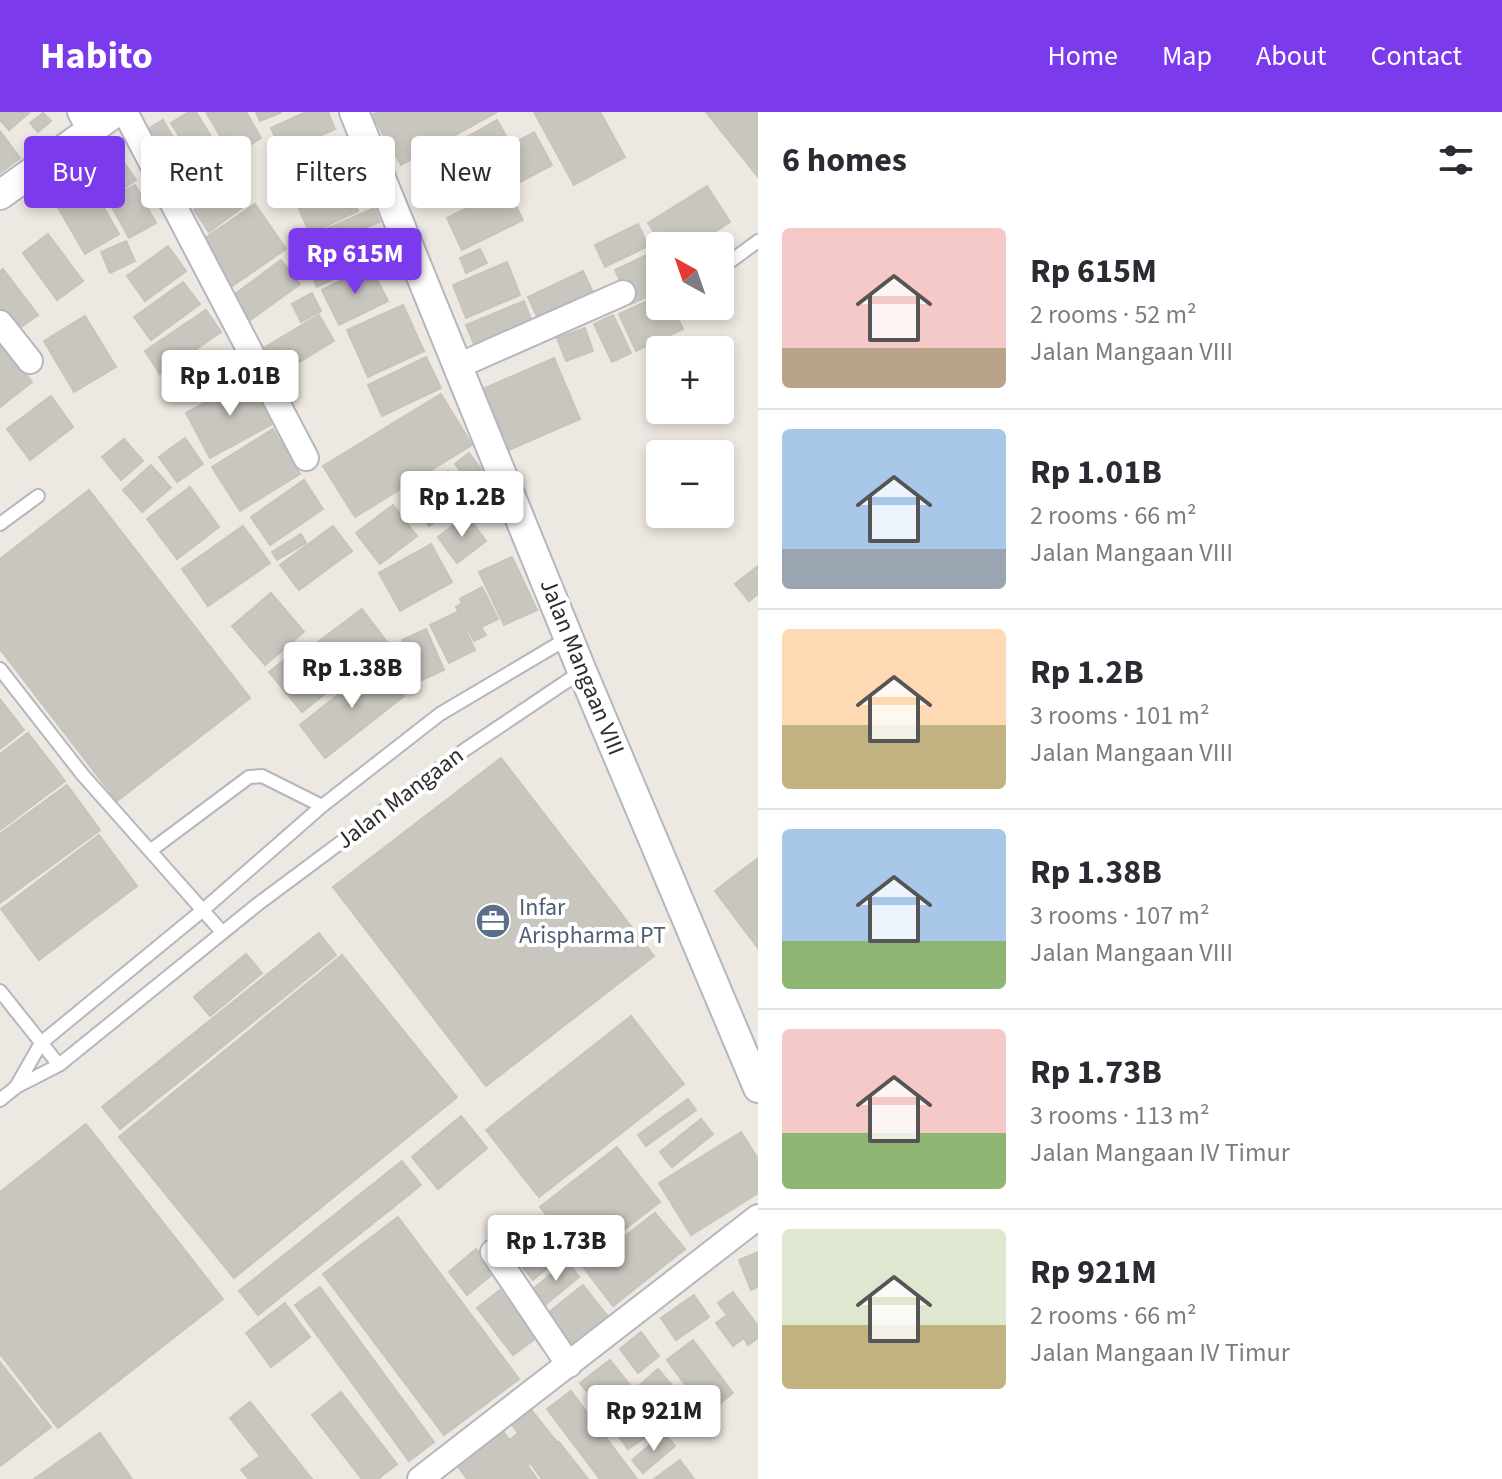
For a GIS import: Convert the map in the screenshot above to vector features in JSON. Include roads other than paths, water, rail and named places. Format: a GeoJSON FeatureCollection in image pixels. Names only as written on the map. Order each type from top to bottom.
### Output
{"type":"FeatureCollection","features":[{"type":"Feature","properties":{"kind":"street"},"geometry":{"type":"LineString","coordinates":[[0,195],[85,122],[116,112]]}},
{"type":"Feature","properties":{"kind":"street"},"geometry":{"type":"LineString","coordinates":[[125,112],[306,458]]}},
{"type":"Feature","properties":{"kind":"street","name":"Jalan Mangaan VIII"},"geometry":{"type":"LineString","coordinates":[[354,112],[582,671],[758,1088]]}},
{"type":"Feature","properties":{"kind":"street"},"geometry":{"type":"LineString","coordinates":[[458,366],[623,293]]}},
{"type":"Feature","properties":{"kind":"street"},"geometry":{"type":"LineString","coordinates":[[0,323],[30,361]]}},
{"type":"Feature","properties":{"kind":"street"},"geometry":{"type":"LineString","coordinates":[[420,1479],[758,1217]]}},
{"type":"Feature","properties":{"kind":"street"},"geometry":{"type":"LineString","coordinates":[[493,1252],[569,1365]]}},
{"type":"Feature","properties":{"kind":"lane"},"geometry":{"type":"LineString","coordinates":[[734,259],[757,243]]}},
{"type":"Feature","properties":{"kind":"lane"},"geometry":{"type":"LineString","coordinates":[[0,524],[38,496]]}},
{"type":"Feature","properties":{"kind":"lane","name":"Jalan Mangaan"},"geometry":{"type":"LineString","coordinates":[[16,1087],[41,1043],[203,910],[322,806],[440,714],[569,637]]}},
{"type":"Feature","properties":{"kind":"lane"},"geometry":{"type":"LineString","coordinates":[[0,669],[82,774],[222,932]]}},
{"type":"Feature","properties":{"kind":"lane","name":"Jalan Mangaan"},"geometry":{"type":"LineString","coordinates":[[0,1100],[16,1087],[59,1065],[222,932],[466,749],[582,671]]}},
{"type":"Feature","properties":{"kind":"lane","name":"Jalan Mangaan"},"geometry":{"type":"LineString","coordinates":[[150,851],[249,777],[262,776],[322,806]]}},
{"type":"Feature","properties":{"kind":"lane"},"geometry":{"type":"LineString","coordinates":[[0,991],[59,1065]]}},
{"type":"Feature","properties":{"kind":"place","name":"Infar Arispharma PT"},"geometry":{"type":"Point","coordinates":[493,921]}}]}
